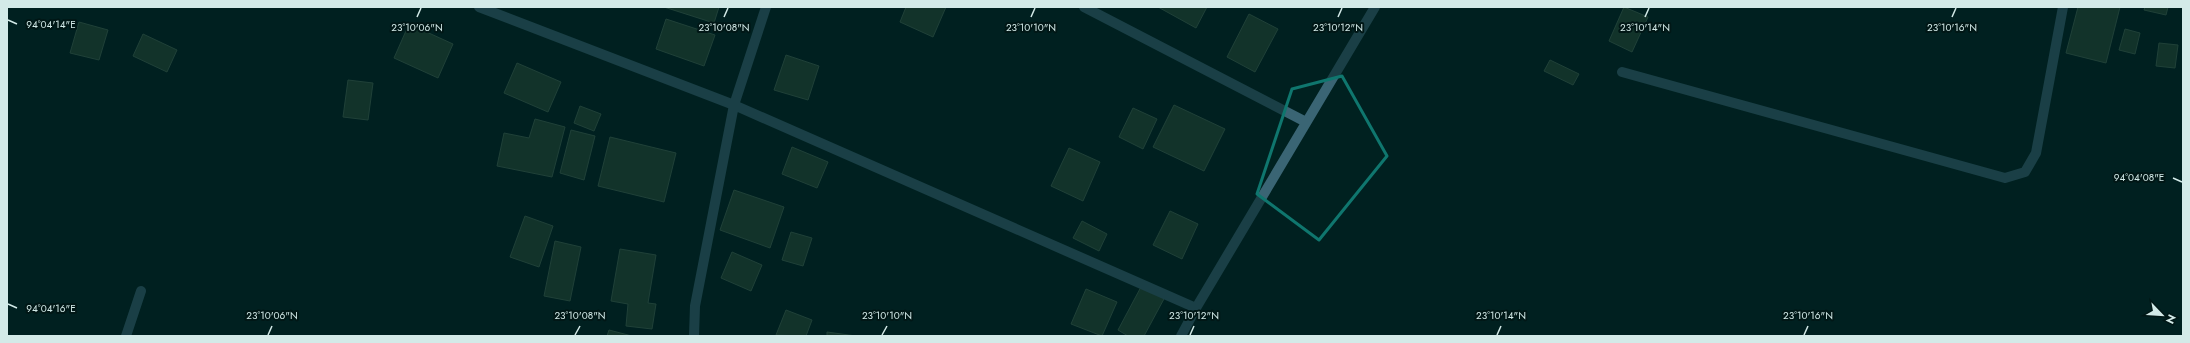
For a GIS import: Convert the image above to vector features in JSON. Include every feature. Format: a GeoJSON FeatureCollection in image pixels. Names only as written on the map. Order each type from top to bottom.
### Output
{"type":"FeatureCollection","features":[{"type":"Feature","properties":{"kind":"street"},"geometry":{"type":"LineString","coordinates":[[480,7],[734,105],[1196,308]]}},
{"type":"Feature","properties":{"kind":"street"},"geometry":{"type":"LineString","coordinates":[[694,336],[695,306],[734,105],[766,7]]}},
{"type":"Feature","properties":{"kind":"street"},"geometry":{"type":"LineString","coordinates":[[1084,7],[1306,122]]}},
{"type":"Feature","properties":{"kind":"street"},"geometry":{"type":"LineString","coordinates":[[1182,336],[1196,308],[1375,7]]}},
{"type":"Feature","properties":{"kind":"street"},"geometry":{"type":"LineString","coordinates":[[1622,72],[2005,178],[2025,172],[2036,153],[2063,7]]}},
{"type":"Feature","properties":{"kind":"street"},"geometry":{"type":"LineString","coordinates":[[126,336],[140,291]]}},
{"type":"Feature","properties":{"kind":"highlighted area"},"geometry":{"type":"Polygon","coordinates":[[[1342,76],[1387,156],[1319,240],[1257,194],[1292,89],[1342,76]]]}},
{"type":"Feature","properties":{"kind":"building"},"geometry":{"type":"Polygon","coordinates":[[[664,7],[719,7],[714,23],[664,7]]]}},
{"type":"Feature","properties":{"kind":"building"},"geometry":{"type":"Polygon","coordinates":[[[906,7],[946,7],[933,37],[900,22],[906,7]]]}},
{"type":"Feature","properties":{"kind":"building"},"geometry":{"type":"Polygon","coordinates":[[[1158,7],[1207,7],[1196,28],[1158,7]]]}},
{"type":"Feature","properties":{"kind":"building"},"geometry":{"type":"Polygon","coordinates":[[[1624,7],[1648,17],[1632,52],[1609,41],[1624,7]]]}},
{"type":"Feature","properties":{"kind":"building"},"geometry":{"type":"Polygon","coordinates":[[[2078,7],[2120,7],[2106,63],[2066,53],[2078,7]]]}},
{"type":"Feature","properties":{"kind":"building"},"geometry":{"type":"Polygon","coordinates":[[[2145,7],[2168,7],[2166,15],[2144,10],[2145,7]]]}},
{"type":"Feature","properties":{"kind":"building"},"geometry":{"type":"Polygon","coordinates":[[[1249,14],[1278,29],[1255,72],[1227,57],[1249,14]]]}},
{"type":"Feature","properties":{"kind":"building"},"geometry":{"type":"Polygon","coordinates":[[[666,19],[715,35],[704,66],[656,49],[666,19]]]}},
{"type":"Feature","properties":{"kind":"building"},"geometry":{"type":"Polygon","coordinates":[[[79,22],[108,30],[99,60],[70,53],[79,22]]]}},
{"type":"Feature","properties":{"kind":"building"},"geometry":{"type":"Polygon","coordinates":[[[409,24],[453,44],[438,78],[394,58],[409,24]]]}},
{"type":"Feature","properties":{"kind":"building"},"geometry":{"type":"Polygon","coordinates":[[[2125,29],[2140,33],[2135,54],[2119,50],[2125,29]]]}},
{"type":"Feature","properties":{"kind":"building"},"geometry":{"type":"Polygon","coordinates":[[[143,34],[177,50],[167,72],[133,56],[143,34]]]}},
{"type":"Feature","properties":{"kind":"building"},"geometry":{"type":"Polygon","coordinates":[[[2159,43],[2178,45],[2175,68],[2156,66],[2159,43]]]}},
{"type":"Feature","properties":{"kind":"building"},"geometry":{"type":"Polygon","coordinates":[[[786,55],[819,66],[808,100],[774,90],[786,55]]]}},
{"type":"Feature","properties":{"kind":"building"},"geometry":{"type":"Polygon","coordinates":[[[1550,60],[1579,74],[1573,85],[1544,71],[1550,60]]]}},
{"type":"Feature","properties":{"kind":"building"},"geometry":{"type":"Polygon","coordinates":[[[517,63],[561,82],[548,112],[504,93],[517,63]]]}},
{"type":"Feature","properties":{"kind":"building"},"geometry":{"type":"Polygon","coordinates":[[[348,80],[373,83],[368,120],[343,117],[348,80]]]}},
{"type":"Feature","properties":{"kind":"building"},"geometry":{"type":"Polygon","coordinates":[[[1174,105],[1225,129],[1204,171],[1153,147],[1174,105]]]}},
{"type":"Feature","properties":{"kind":"building"},"geometry":{"type":"Polygon","coordinates":[[[580,106],[601,114],[594,131],[574,123],[580,106]]]}},
{"type":"Feature","properties":{"kind":"building"},"geometry":{"type":"Polygon","coordinates":[[[1133,108],[1157,119],[1143,149],[1119,137],[1133,108]]]}},
{"type":"Feature","properties":{"kind":"building"},"geometry":{"type":"Polygon","coordinates":[[[535,119],[565,127],[552,177],[497,166],[504,133],[529,138],[535,119]]]}},
{"type":"Feature","properties":{"kind":"building"},"geometry":{"type":"Polygon","coordinates":[[[571,130],[595,136],[584,180],[560,173],[571,130]]]}},
{"type":"Feature","properties":{"kind":"building"},"geometry":{"type":"Polygon","coordinates":[[[610,137],[676,153],[664,202],[598,186],[610,137]]]}},
{"type":"Feature","properties":{"kind":"building"},"geometry":{"type":"Polygon","coordinates":[[[792,147],[828,162],[817,188],[782,174],[792,147]]]}},
{"type":"Feature","properties":{"kind":"building"},"geometry":{"type":"Polygon","coordinates":[[[1069,148],[1100,162],[1083,201],[1051,186],[1069,148]]]}},
{"type":"Feature","properties":{"kind":"building"},"geometry":{"type":"Polygon","coordinates":[[[734,190],[784,207],[770,248],[720,230],[734,190]]]}},
{"type":"Feature","properties":{"kind":"building"},"geometry":{"type":"Polygon","coordinates":[[[1170,211],[1198,224],[1182,259],[1153,245],[1170,211]]]}},
{"type":"Feature","properties":{"kind":"building"},"geometry":{"type":"Polygon","coordinates":[[[525,216],[553,226],[539,267],[510,257],[525,216]]]}},
{"type":"Feature","properties":{"kind":"building"},"geometry":{"type":"Polygon","coordinates":[[[1082,221],[1107,234],[1099,251],[1073,238],[1082,221]]]}},
{"type":"Feature","properties":{"kind":"building"},"geometry":{"type":"Polygon","coordinates":[[[791,232],[812,238],[803,266],[782,260],[791,232]]]}},
{"type":"Feature","properties":{"kind":"building"},"geometry":{"type":"Polygon","coordinates":[[[555,241],[581,247],[570,301],[544,296],[555,241]]]}},
{"type":"Feature","properties":{"kind":"building"},"geometry":{"type":"Polygon","coordinates":[[[620,249],[656,255],[648,303],[656,304],[652,329],[626,326],[628,304],[611,301],[620,249]]]}},
{"type":"Feature","properties":{"kind":"building"},"geometry":{"type":"Polygon","coordinates":[[[732,252],[762,265],[751,291],[721,278],[732,252]]]}},
{"type":"Feature","properties":{"kind":"building"},"geometry":{"type":"Polygon","coordinates":[[[1142,285],[1165,297],[1144,336],[1128,336],[1118,330],[1142,285]]]}},
{"type":"Feature","properties":{"kind":"building"},"geometry":{"type":"Polygon","coordinates":[[[1086,289],[1117,302],[1102,336],[1071,324],[1086,289]]]}},
{"type":"Feature","properties":{"kind":"building"},"geometry":{"type":"Polygon","coordinates":[[[786,310],[812,320],[806,336],[776,335],[786,310]]]}},
{"type":"Feature","properties":{"kind":"building"},"geometry":{"type":"Polygon","coordinates":[[[609,330],[632,336],[607,336],[609,330]]]}},
{"type":"Feature","properties":{"kind":"building"},"geometry":{"type":"Polygon","coordinates":[[[827,332],[856,336],[827,336],[827,332]]]}}]}
